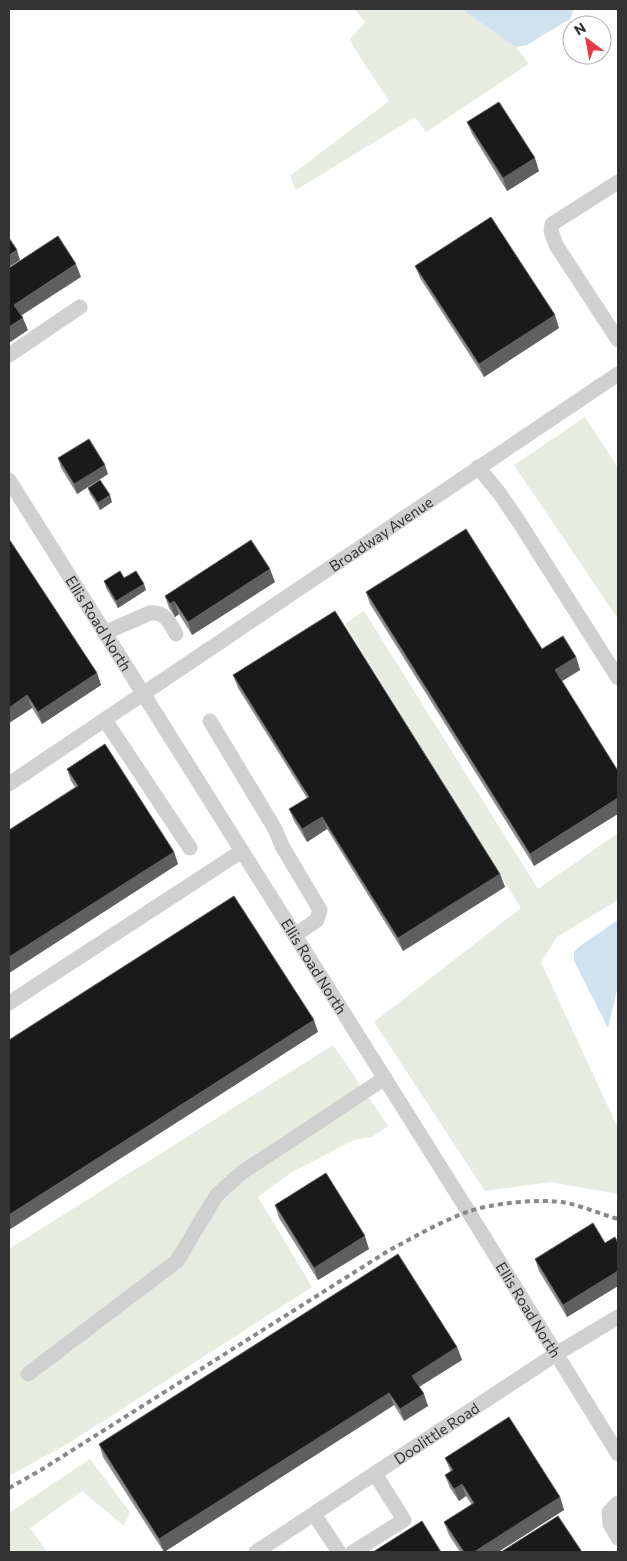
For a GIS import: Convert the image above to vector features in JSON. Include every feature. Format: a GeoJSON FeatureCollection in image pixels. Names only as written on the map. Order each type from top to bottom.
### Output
{"type":"FeatureCollection","features":[{"type":"Feature","properties":{"kind":"street"},"geometry":{"type":"LineString","coordinates":[[618,182],[552,224],[551,231],[556,245],[618,340]]}},
{"type":"Feature","properties":{"kind":"street"},"geometry":{"type":"LineString","coordinates":[[9,356],[80,307]]}},
{"type":"Feature","properties":{"kind":"street","name":"Broadway Avenue"},"geometry":{"type":"LineString","coordinates":[[9,784],[618,374]]}},
{"type":"Feature","properties":{"kind":"street"},"geometry":{"type":"LineString","coordinates":[[478,467],[500,494],[519,522],[618,678]]}},
{"type":"Feature","properties":{"kind":"street","name":"Ellis Road North"},"geometry":{"type":"LineString","coordinates":[[9,480],[385,1078],[618,1454]]}},
{"type":"Feature","properties":{"kind":"street"},"geometry":{"type":"LineString","coordinates":[[104,632],[150,613],[157,612],[166,617],[176,634]]}},
{"type":"Feature","properties":{"kind":"street"},"geometry":{"type":"LineString","coordinates":[[105,720],[190,848]]}},
{"type":"Feature","properties":{"kind":"street"},"geometry":{"type":"LineString","coordinates":[[210,721],[275,829],[282,846],[320,910],[318,920],[295,935]]}},
{"type":"Feature","properties":{"kind":"street"},"geometry":{"type":"LineString","coordinates":[[9,1003],[242,852]]}},
{"type":"Feature","properties":{"kind":"street"},"geometry":{"type":"LineString","coordinates":[[28,1374],[178,1261],[216,1196],[240,1173],[385,1078]]}},
{"type":"Feature","properties":{"kind":"street","name":"Doolittle Road"},"geometry":{"type":"LineString","coordinates":[[256,1552],[556,1354],[618,1317]]}},
{"type":"Feature","properties":{"kind":"street"},"geometry":{"type":"LineString","coordinates":[[353,1552],[404,1520],[375,1474]]}},
{"type":"Feature","properties":{"kind":"street"},"geometry":{"type":"LineString","coordinates":[[618,1502],[609,1512],[610,1524],[618,1538]]}},
{"type":"Feature","properties":{"kind":"street"},"geometry":{"type":"LineString","coordinates":[[314,1514],[339,1552]]}},
{"type":"Feature","properties":{"kind":"shaded area"},"geometry":{"type":"Polygon","coordinates":[[[355,9],[461,9],[516,47],[529,64],[426,132],[415,117],[296,190],[290,176],[389,101],[350,39],[365,22],[355,9]]]}},
{"type":"Feature","properties":{"kind":"shaded area"},"geometry":{"type":"Polygon","coordinates":[[[585,417],[618,468],[618,619],[514,465],[585,417]]]}},
{"type":"Feature","properties":{"kind":"shaded area"},"geometry":{"type":"Polygon","coordinates":[[[364,611],[538,889],[618,833],[618,900],[558,936],[541,962],[618,1128],[618,1194],[551,1182],[485,1191],[374,1022],[521,908],[345,624],[364,611]]]}},
{"type":"Feature","properties":{"kind":"shaded area"},"geometry":{"type":"Polygon","coordinates":[[[333,1045],[388,1126],[372,1137],[354,1140],[292,1172],[258,1197],[312,1287],[69,1443],[9,1476],[9,1249],[333,1045]]]}},
{"type":"Feature","properties":{"kind":"shaded area"},"geometry":{"type":"Polygon","coordinates":[[[90,1459],[130,1512],[124,1526],[82,1491],[30,1528],[47,1552],[9,1552],[9,1513],[90,1459]]]}},
{"type":"Feature","properties":{"kind":"water"},"geometry":{"type":"Polygon","coordinates":[[[461,9],[574,9],[572,15],[562,15],[562,24],[527,45],[516,47],[461,9]]]}},
{"type":"Feature","properties":{"kind":"water"},"geometry":{"type":"Polygon","coordinates":[[[618,920],[618,986],[608,1028],[574,961],[574,952],[618,920]]]}},
{"type":"Feature","properties":{"kind":"building"},"geometry":{"type":"Polygon","coordinates":[[[499,102],[535,158],[503,178],[467,122],[499,102]]]}},
{"type":"Feature","properties":{"kind":"building"},"geometry":{"type":"Polygon","coordinates":[[[491,217],[555,315],[479,364],[415,266],[491,217]]]}},
{"type":"Feature","properties":{"kind":"building"},"geometry":{"type":"Polygon","coordinates":[[[58,236],[76,264],[14,305],[23,318],[9,327],[9,268],[58,236]]]}},
{"type":"Feature","properties":{"kind":"building"},"geometry":{"type":"Polygon","coordinates":[[[9,238],[17,250],[9,255],[9,238]]]}},
{"type":"Feature","properties":{"kind":"building"},"geometry":{"type":"Polygon","coordinates":[[[89,439],[105,465],[74,484],[58,458],[89,439]]]}},
{"type":"Feature","properties":{"kind":"building"},"geometry":{"type":"Polygon","coordinates":[[[100,480],[110,495],[98,503],[88,488],[100,480]]]}},
{"type":"Feature","properties":{"kind":"building"},"geometry":{"type":"Polygon","coordinates":[[[466,529],[542,649],[563,636],[576,657],[555,670],[618,771],[618,798],[530,854],[366,592],[466,529]]]}},
{"type":"Feature","properties":{"kind":"building"},"geometry":{"type":"Polygon","coordinates":[[[9,539],[97,673],[38,712],[27,695],[9,708],[9,539]]]}},
{"type":"Feature","properties":{"kind":"building"},"geometry":{"type":"Polygon","coordinates":[[[251,540],[270,569],[188,622],[174,601],[170,604],[165,596],[251,540]]]}},
{"type":"Feature","properties":{"kind":"building"},"geometry":{"type":"Polygon","coordinates":[[[120,571],[124,578],[136,571],[144,584],[116,601],[104,581],[120,571]]]}},
{"type":"Feature","properties":{"kind":"building"},"geometry":{"type":"Polygon","coordinates":[[[335,611],[500,874],[398,938],[322,817],[302,829],[289,809],[309,797],[233,675],[335,611]]]}},
{"type":"Feature","properties":{"kind":"building"},"geometry":{"type":"Polygon","coordinates":[[[105,744],[174,852],[9,957],[9,830],[78,786],[67,769],[105,744]]]}},
{"type":"Feature","properties":{"kind":"building"},"geometry":{"type":"Polygon","coordinates":[[[234,896],[314,1020],[9,1215],[9,1040],[234,896]]]}},
{"type":"Feature","properties":{"kind":"building"},"geometry":{"type":"Polygon","coordinates":[[[326,1173],[365,1236],[314,1268],[275,1205],[326,1173]]]}},
{"type":"Feature","properties":{"kind":"building"},"geometry":{"type":"Polygon","coordinates":[[[593,1223],[605,1243],[615,1237],[618,1243],[618,1271],[563,1305],[535,1259],[593,1223]]]}},
{"type":"Feature","properties":{"kind":"building"},"geometry":{"type":"Polygon","coordinates":[[[398,1254],[457,1347],[412,1376],[424,1394],[400,1409],[389,1393],[159,1539],[99,1444],[398,1254]]]}},
{"type":"Feature","properties":{"kind":"building"},"geometry":{"type":"Polygon","coordinates":[[[509,1417],[560,1497],[474,1552],[464,1552],[444,1522],[474,1503],[462,1484],[454,1489],[445,1475],[453,1470],[445,1458],[509,1417]]]}},
{"type":"Feature","properties":{"kind":"building"},"geometry":{"type":"Polygon","coordinates":[[[558,1516],[582,1552],[501,1552],[558,1516]]]}},
{"type":"Feature","properties":{"kind":"building"},"geometry":{"type":"Polygon","coordinates":[[[422,1521],[441,1552],[373,1552],[422,1521]]]}},
{"type":"Feature","properties":{"kind":"railway"},"geometry":{"type":"LineString","coordinates":[[9,1488],[41,1470],[388,1251],[447,1220],[490,1206],[544,1201],[580,1206],[618,1219]]}}]}
